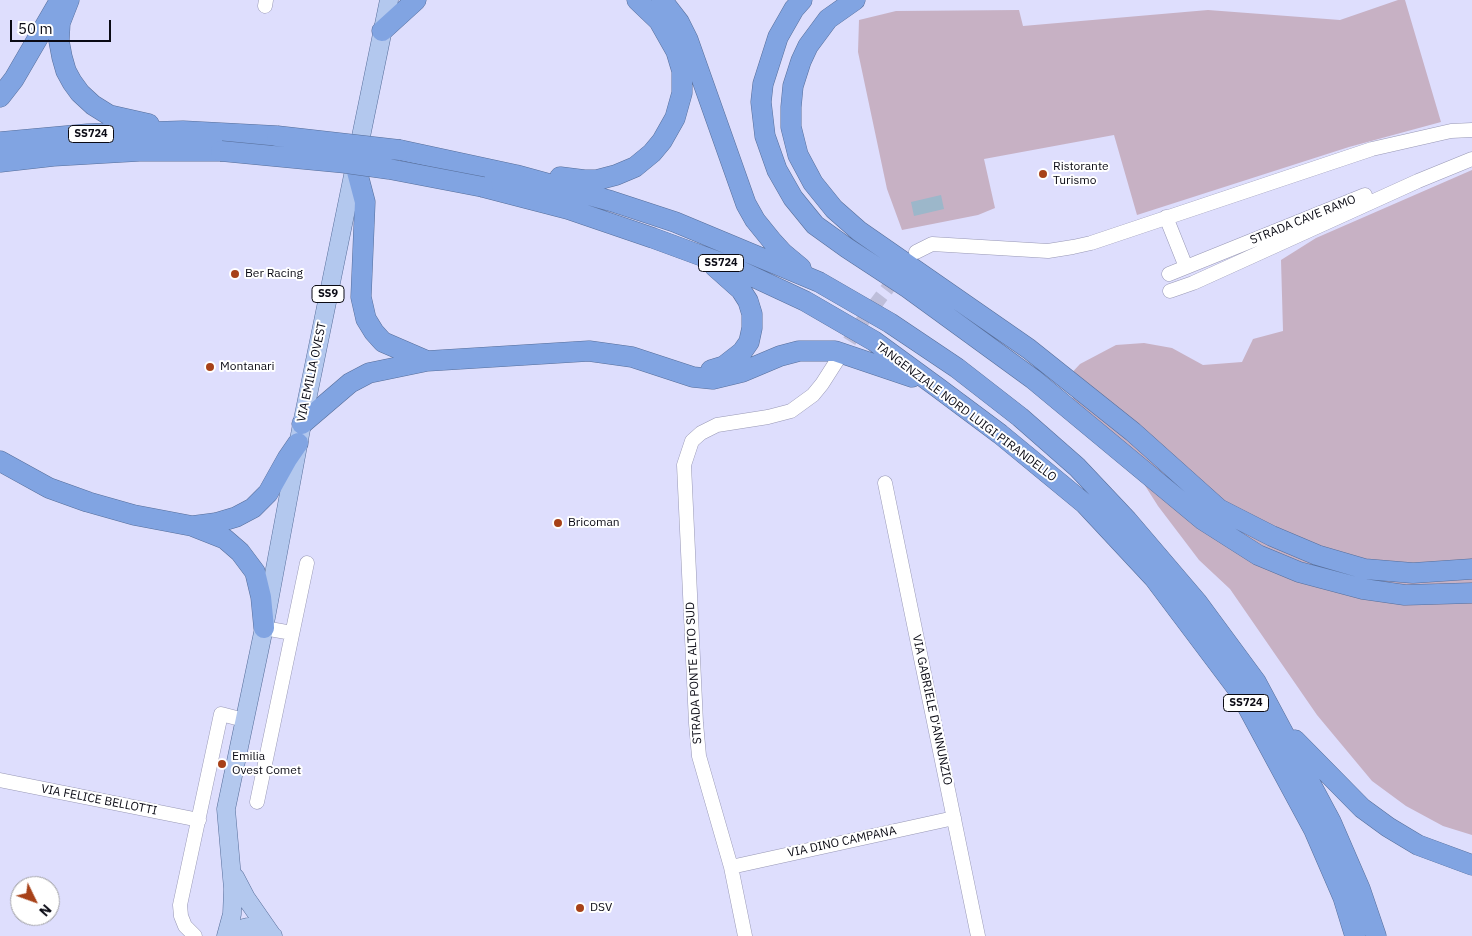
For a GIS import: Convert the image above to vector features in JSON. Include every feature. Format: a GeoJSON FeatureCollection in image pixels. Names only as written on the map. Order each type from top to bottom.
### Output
{"type":"FeatureCollection","features":[{"type":"Feature","properties":{"kind":"highway"},"geometry":{"type":"LineString","coordinates":[[0,96],[14,79],[60,0]]}},
{"type":"Feature","properties":{"kind":"highway"},"geometry":{"type":"LineString","coordinates":[[69,0],[60,23],[59,40],[66,71],[80,94],[93,105],[109,114],[183,131]]}},
{"type":"Feature","properties":{"kind":"highway"},"geometry":{"type":"LineString","coordinates":[[382,31],[416,0]]}},
{"type":"Feature","properties":{"kind":"highway"},"geometry":{"type":"LineString","coordinates":[[488,175],[524,168],[552,176],[596,180],[616,176],[635,167],[652,153],[662,141],[675,118],[682,93],[682,71],[676,51],[659,21],[637,0]]}},
{"type":"Feature","properties":{"kind":"highway"},"geometry":{"type":"LineString","coordinates":[[662,0],[679,22],[688,40],[746,204],[755,220],[783,253],[819,282]]}},
{"type":"Feature","properties":{"kind":"highway"},"geometry":{"type":"LineString","coordinates":[[802,0],[794,9],[778,37],[763,84],[761,102],[765,136],[777,170],[793,198],[815,225],[846,248],[908,288],[1033,379],[1203,520],[1258,555],[1299,572],[1363,589],[1405,596],[1472,593]]}},
{"type":"Feature","properties":{"kind":"highway"},"geometry":{"type":"LineString","coordinates":[[855,0],[828,20],[808,46],[793,86],[791,127],[798,155],[813,182],[834,209],[859,231],[1029,349],[1133,432],[1219,509],[1272,536],[1317,555],[1365,569],[1413,573],[1472,569]]}},
{"type":"Feature","properties":{"kind":"highway","name":"TANGENZIALE NORD LUIGI PIRANDELLO"},"geometry":{"type":"LineString","coordinates":[[0,142],[88,134],[183,131],[223,142],[389,169],[488,175],[611,201],[675,222],[819,282],[890,323],[958,368],[1020,417],[1077,467],[1127,520],[1197,602],[1256,682],[1331,822],[1360,890],[1376,936]]}},
{"type":"Feature","properties":{"kind":"highway","name":"TANGENZIALE NORD LUIGI PIRANDELLO"},"geometry":{"type":"LineString","coordinates":[[0,162],[223,142]]}},
{"type":"Feature","properties":{"kind":"highway"},"geometry":{"type":"LineString","coordinates":[[0,172],[9,171],[53,156]]}},
{"type":"Feature","properties":{"kind":"highway"},"geometry":{"type":"LineString","coordinates":[[355,164],[366,202],[361,297],[366,319],[383,342],[426,361]]}},
{"type":"Feature","properties":{"kind":"highway","name":"TANGENZIALE NORD LUIGI PIRANDELLO"},"geometry":{"type":"LineString","coordinates":[[488,175],[568,209],[732,267],[805,301],[874,342],[937,387],[1000,434],[1085,504],[1154,578],[1244,699],[1314,830],[1343,897],[1356,936]]}},
{"type":"Feature","properties":{"kind":"highway"},"geometry":{"type":"LineString","coordinates":[[684,374],[713,370],[733,361],[749,342],[752,328],[752,314],[748,301],[741,290],[702,256]]}},
{"type":"Feature","properties":{"kind":"highway"},"geometry":{"type":"LineString","coordinates":[[192,526],[216,523],[236,517],[253,508],[268,493],[300,434],[350,382],[369,373],[426,361],[589,351],[632,357],[684,374],[713,379],[742,372],[780,356],[799,351],[836,351],[897,371],[937,387]]}},
{"type":"Feature","properties":{"kind":"highway"},"geometry":{"type":"LineString","coordinates":[[0,461],[49,488],[88,502],[134,515],[192,526],[225,539],[240,552],[255,572],[264,628]]}},
{"type":"Feature","properties":{"kind":"highway"},"geometry":{"type":"LineString","coordinates":[[1276,720],[1362,808],[1418,845],[1472,865]]}},
{"type":"Feature","properties":{"kind":"main road","name":"VIA EMILIA OVEST"},"geometry":{"type":"LineString","coordinates":[[227,936],[232,914],[232,870],[226,809],[264,628],[300,434],[389,0]]}},
{"type":"Feature","properties":{"kind":"main road","name":"VIA EMILIA OVEST"},"geometry":{"type":"LineString","coordinates":[[232,870],[246,898],[272,935]]}},
{"type":"Feature","properties":{"kind":"main road"},"geometry":{"type":"LineString","coordinates":[[227,936],[236,930],[248,927],[260,928],[272,935]]}},
{"type":"Feature","properties":{"kind":"street"},"geometry":{"type":"LineString","coordinates":[[916,252],[932,244],[1048,251],[1090,242],[1372,149],[1451,131],[1472,130]]}},
{"type":"Feature","properties":{"kind":"street","name":"STRADA CAVE RAMO"},"geometry":{"type":"LineString","coordinates":[[1169,274],[1410,178],[1472,158]]}},
{"type":"Feature","properties":{"kind":"street","name":"STRADA CAVE RAMO"},"geometry":{"type":"LineString","coordinates":[[1170,291],[1194,283],[1472,158]]}},
{"type":"Feature","properties":{"kind":"street"},"geometry":{"type":"LineString","coordinates":[[1166,217],[1186,267]]}},
{"type":"Feature","properties":{"kind":"street","name":"STRADA PONTE ALTO SUD"},"geometry":{"type":"LineString","coordinates":[[745,936],[731,867],[699,756],[684,465],[692,441],[717,425],[768,418],[791,411],[818,390],[838,359]]}},
{"type":"Feature","properties":{"kind":"street","name":"VIA GABRIELE D'ANNUNZIO"},"geometry":{"type":"LineString","coordinates":[[885,483],[978,936]]}},
{"type":"Feature","properties":{"kind":"street"},"geometry":{"type":"LineString","coordinates":[[257,802],[307,562]]}},
{"type":"Feature","properties":{"kind":"street"},"geometry":{"type":"LineString","coordinates":[[264,628],[292,633]]}},
{"type":"Feature","properties":{"kind":"street"},"geometry":{"type":"LineString","coordinates":[[195,936],[184,926],[180,904],[221,714],[244,720]]}},
{"type":"Feature","properties":{"kind":"street","name":"VIA FELICE BELLOTTI"},"geometry":{"type":"LineString","coordinates":[[0,780],[198,820]]}},
{"type":"Feature","properties":{"kind":"street","name":"VIA DINO CAMPANA"},"geometry":{"type":"LineString","coordinates":[[731,867],[954,818]]}},
{"type":"Feature","properties":{"kind":"shaded area"},"geometry":{"type":"Polygon","coordinates":[[[1398,0],[1405,0],[1441,122],[1349,147],[1137,215],[1114,135],[984,159],[995,208],[978,215],[902,230],[887,189],[858,52],[859,20],[896,11],[1019,10],[1023,26],[1208,10],[1340,20],[1398,0]]]}},
{"type":"Feature","properties":{"kind":"shaded area"},"geometry":{"type":"Polygon","coordinates":[[[1472,170],[1472,835],[1443,826],[1406,806],[1372,781],[1317,715],[1230,589],[1199,560],[1158,506],[1130,462],[1074,401],[1066,379],[1080,364],[1116,345],[1144,343],[1172,348],[1203,365],[1242,362],[1253,339],[1283,331],[1281,260],[1316,238],[1472,170]]]}},
{"type":"Feature","properties":{"kind":"water"},"geometry":{"type":"Polygon","coordinates":[[[941,195],[944,209],[914,216],[911,202],[941,195]]]}},
{"type":"Feature","properties":{"kind":"tunnel"},"geometry":{"type":"LineString","coordinates":[[838,359],[861,323],[900,272]]}},
{"type":"Feature","properties":{"kind":"place","name":"Ristorante Turismo"},"geometry":{"type":"Point","coordinates":[1043,174]}},
{"type":"Feature","properties":{"kind":"place","name":"Ber Racing"},"geometry":{"type":"Point","coordinates":[235,274]}},
{"type":"Feature","properties":{"kind":"place","name":"Montanari"},"geometry":{"type":"Point","coordinates":[210,367]}},
{"type":"Feature","properties":{"kind":"place","name":"Bricoman"},"geometry":{"type":"Point","coordinates":[558,523]}},
{"type":"Feature","properties":{"kind":"place","name":"Emilia Ovest Comet"},"geometry":{"type":"Point","coordinates":[222,764]}},
{"type":"Feature","properties":{"kind":"place","name":"DSV"},"geometry":{"type":"Point","coordinates":[580,908]}}]}
